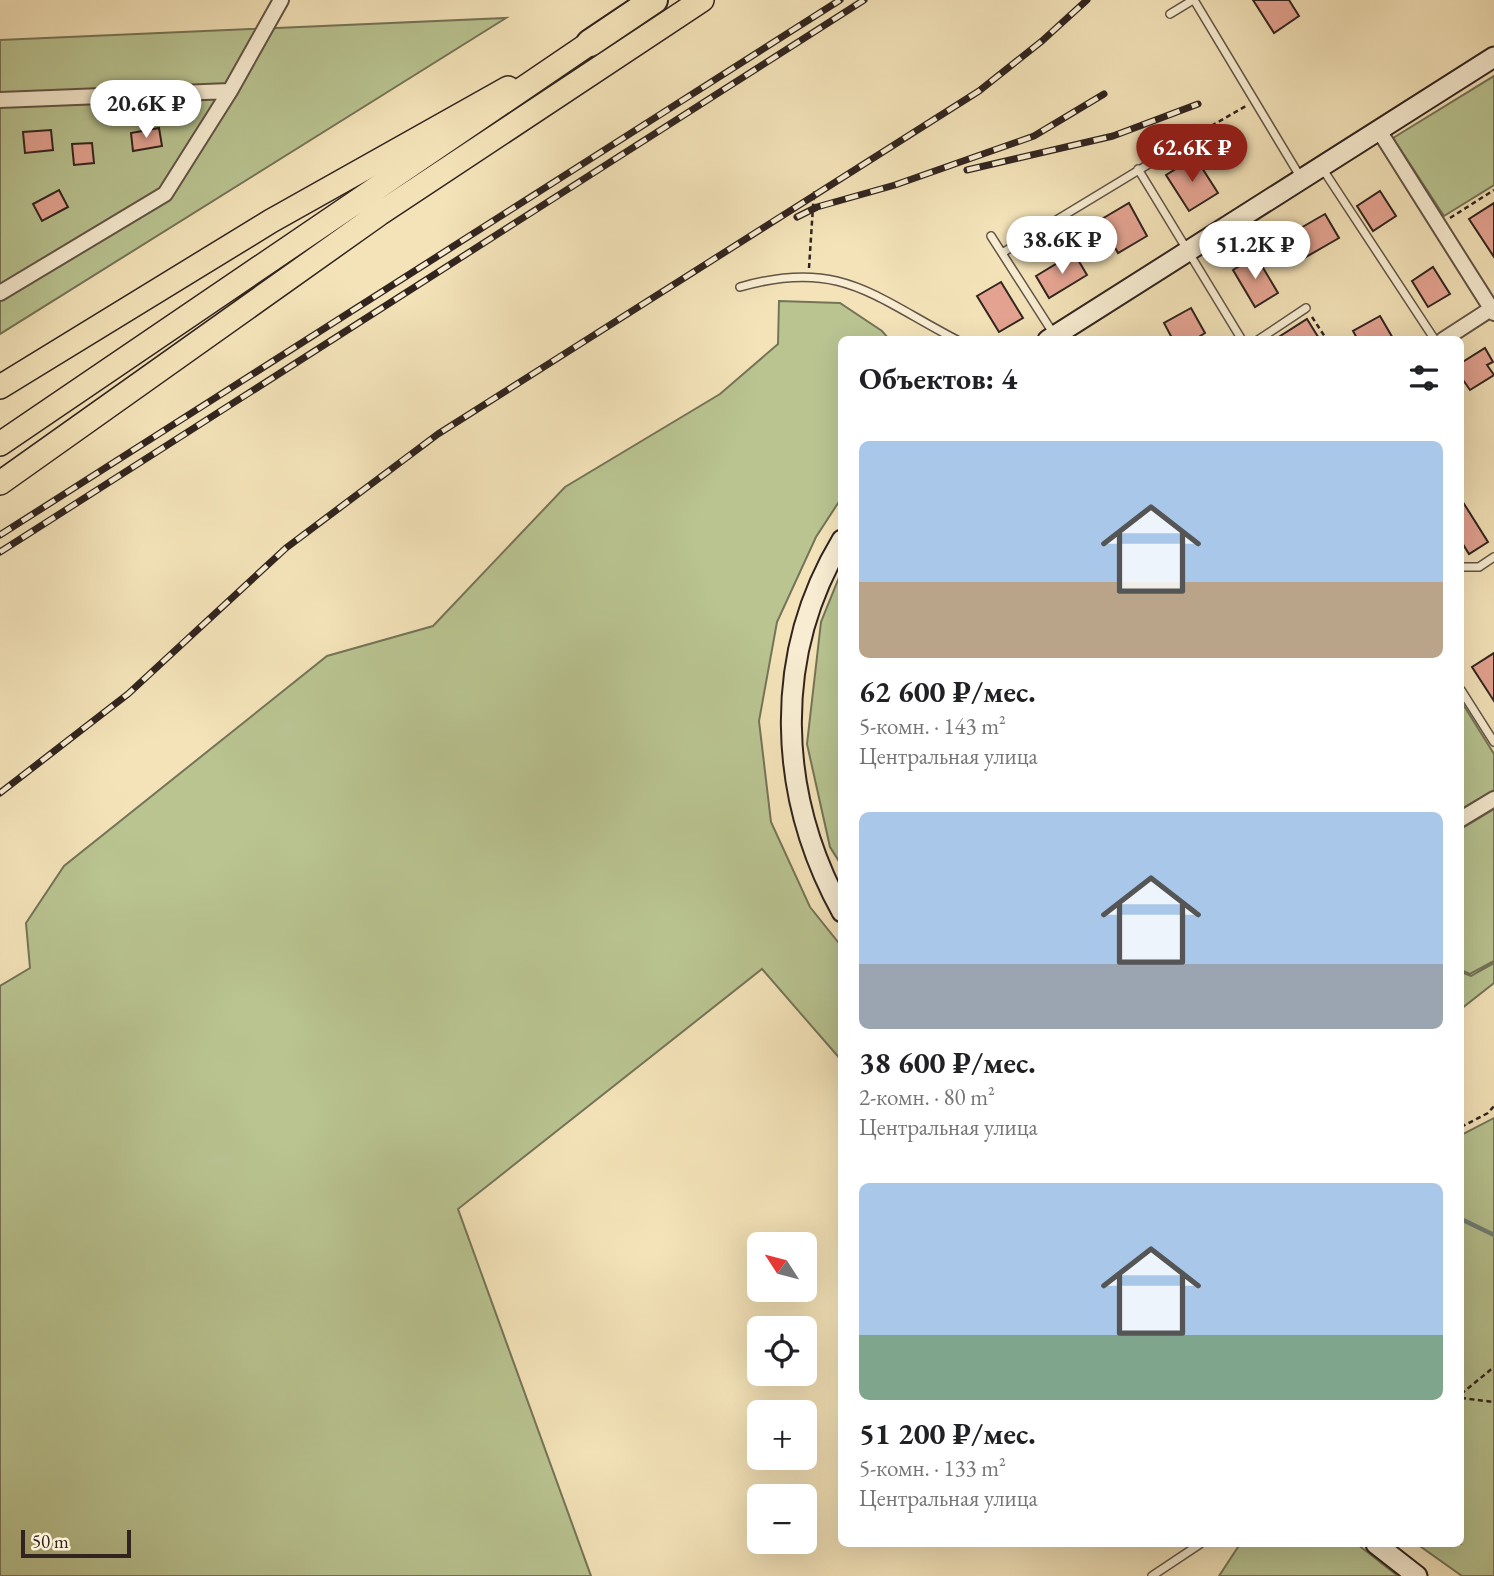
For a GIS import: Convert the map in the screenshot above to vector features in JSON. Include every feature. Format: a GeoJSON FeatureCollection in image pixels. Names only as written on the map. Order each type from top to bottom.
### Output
{"type":"FeatureCollection","features":[{"type":"Feature","properties":{"kind":"highway"},"geometry":{"type":"LineString","coordinates":[[590,43],[654,0]]}},
{"type":"Feature","properties":{"kind":"main road"},"geometry":{"type":"LineString","coordinates":[[0,484],[379,214],[702,0]]}},
{"type":"Feature","properties":{"kind":"main road"},"geometry":{"type":"LineString","coordinates":[[4,385],[271,221],[590,43]]}},
{"type":"Feature","properties":{"kind":"main road"},"geometry":{"type":"LineString","coordinates":[[0,444],[590,43]]}},
{"type":"Feature","properties":{"kind":"main road"},"geometry":{"type":"LineString","coordinates":[[1056,336],[1494,57]]}},
{"type":"Feature","properties":{"kind":"main road"},"geometry":{"type":"LineString","coordinates":[[838,546],[828,562],[802,628],[793,691],[791,757],[804,828],[838,903]]}},
{"type":"Feature","properties":{"kind":"main road"},"geometry":{"type":"LineString","coordinates":[[1380,1547],[1417,1576]]}},
{"type":"Feature","properties":{"kind":"street"},"geometry":{"type":"LineString","coordinates":[[0,293],[165,194],[230,91],[281,0]]}},
{"type":"Feature","properties":{"kind":"street"},"geometry":{"type":"LineString","coordinates":[[0,100],[230,91]]}},
{"type":"Feature","properties":{"kind":"street"},"geometry":{"type":"LineString","coordinates":[[1378,129],[1493,310],[1450,336]]}},
{"type":"Feature","properties":{"kind":"street"},"geometry":{"type":"LineString","coordinates":[[1464,816],[1494,799]]}},
{"type":"Feature","properties":{"kind":"lane"},"geometry":{"type":"LineString","coordinates":[[1170,14],[1193,0],[1301,179]]}},
{"type":"Feature","properties":{"kind":"lane"},"geometry":{"type":"LineString","coordinates":[[1002,253],[1195,136]]}},
{"type":"Feature","properties":{"kind":"lane"},"geometry":{"type":"LineString","coordinates":[[1321,167],[1432,336]]}},
{"type":"Feature","properties":{"kind":"lane"},"geometry":{"type":"LineString","coordinates":[[1138,169],[1240,336]]}},
{"type":"Feature","properties":{"kind":"lane"},"geometry":{"type":"LineString","coordinates":[[991,236],[1052,336]]}},
{"type":"Feature","properties":{"kind":"lane"},"geometry":{"type":"LineString","coordinates":[[740,287],[774,277],[809,275],[828,278],[870,291],[949,336]]}},
{"type":"Feature","properties":{"kind":"lane"},"geometry":{"type":"LineString","coordinates":[[1264,336],[1306,308]]}},
{"type":"Feature","properties":{"kind":"lane"},"geometry":{"type":"LineString","coordinates":[[1464,567],[1479,567],[1494,557]]}},
{"type":"Feature","properties":{"kind":"lane"},"geometry":{"type":"LineString","coordinates":[[1464,695],[1494,742]]}},
{"type":"Feature","properties":{"kind":"lane"},"geometry":{"type":"LineString","coordinates":[[1152,1576],[1196,1547]]}},
{"type":"Feature","properties":{"kind":"path"},"geometry":{"type":"LineString","coordinates":[[1195,136],[1254,101]]}},
{"type":"Feature","properties":{"kind":"path"},"geometry":{"type":"LineString","coordinates":[[1438,226],[1494,190]]}},
{"type":"Feature","properties":{"kind":"path"},"geometry":{"type":"LineString","coordinates":[[809,275],[814,191]]}},
{"type":"Feature","properties":{"kind":"path"},"geometry":{"type":"LineString","coordinates":[[1306,308],[1324,336]]}},
{"type":"Feature","properties":{"kind":"path"},"geometry":{"type":"LineString","coordinates":[[1464,1125],[1488,1113],[1494,1105]]}},
{"type":"Feature","properties":{"kind":"path"},"geometry":{"type":"LineString","coordinates":[[1464,1393],[1494,1367]]}},
{"type":"Feature","properties":{"kind":"path"},"geometry":{"type":"LineString","coordinates":[[1464,1397],[1494,1402]]}},
{"type":"Feature","properties":{"kind":"green space"},"geometry":{"type":"Polygon","coordinates":[[[506,18],[0,334],[0,40],[506,18]]]}},
{"type":"Feature","properties":{"kind":"green space"},"geometry":{"type":"Polygon","coordinates":[[[1494,76],[1494,185],[1444,216],[1393,138],[1494,76]]]}},
{"type":"Feature","properties":{"kind":"green space"},"geometry":{"type":"Polygon","coordinates":[[[779,301],[840,303],[886,336],[838,336],[838,503],[816,537],[777,622],[759,721],[771,822],[810,907],[838,942],[838,1056],[762,969],[458,1209],[591,1576],[0,1576],[0,986],[30,968],[26,923],[64,866],[327,656],[433,626],[565,487],[720,394],[778,344],[779,301]]]}},
{"type":"Feature","properties":{"kind":"green space"},"geometry":{"type":"Polygon","coordinates":[[[838,580],[838,860],[830,847],[807,744],[821,622],[838,580]]]}},
{"type":"Feature","properties":{"kind":"green space"},"geometry":{"type":"Polygon","coordinates":[[[1464,706],[1494,754],[1494,790],[1464,807],[1464,706]]]}},
{"type":"Feature","properties":{"kind":"green space"},"geometry":{"type":"Polygon","coordinates":[[[1494,809],[1494,961],[1470,974],[1464,971],[1464,827],[1494,809]]]}},
{"type":"Feature","properties":{"kind":"green space"},"geometry":{"type":"Polygon","coordinates":[[[1494,963],[1494,983],[1464,1007],[1464,973],[1471,976],[1494,963]]]}},
{"type":"Feature","properties":{"kind":"green space"},"geometry":{"type":"Polygon","coordinates":[[[1494,1118],[1494,1576],[1462,1576],[1421,1547],[1464,1547],[1464,1133],[1494,1118]]]}},
{"type":"Feature","properties":{"kind":"green space"},"geometry":{"type":"Polygon","coordinates":[[[1238,1547],[1361,1547],[1398,1576],[1219,1576],[1238,1547]]]}},
{"type":"Feature","properties":{"kind":"building"},"geometry":{"type":"Polygon","coordinates":[[[1253,0],[1289,0],[1299,16],[1274,33],[1253,0]]]}},
{"type":"Feature","properties":{"kind":"building"},"geometry":{"type":"Polygon","coordinates":[[[159,128],[162,146],[133,151],[131,133],[159,128]]]}},
{"type":"Feature","properties":{"kind":"building"},"geometry":{"type":"Polygon","coordinates":[[[51,130],[53,150],[25,153],[23,132],[51,130]]]}},
{"type":"Feature","properties":{"kind":"building"},"geometry":{"type":"Polygon","coordinates":[[[92,143],[94,163],[74,165],[72,144],[92,143]]]}},
{"type":"Feature","properties":{"kind":"building"},"geometry":{"type":"Polygon","coordinates":[[[1195,157],[1218,193],[1189,211],[1166,175],[1195,157]]]}},
{"type":"Feature","properties":{"kind":"building"},"geometry":{"type":"Polygon","coordinates":[[[59,190],[68,207],[42,221],[33,204],[59,190]]]}},
{"type":"Feature","properties":{"kind":"building"},"geometry":{"type":"Polygon","coordinates":[[[1380,191],[1396,216],[1373,231],[1357,206],[1380,191]]]}},
{"type":"Feature","properties":{"kind":"building"},"geometry":{"type":"Polygon","coordinates":[[[1129,203],[1147,236],[1118,253],[1100,220],[1129,203]]]}},
{"type":"Feature","properties":{"kind":"building"},"geometry":{"type":"Polygon","coordinates":[[[1494,203],[1494,257],[1469,219],[1494,203]]]}},
{"type":"Feature","properties":{"kind":"building"},"geometry":{"type":"Polygon","coordinates":[[[1325,214],[1339,238],[1299,261],[1285,237],[1325,214]]]}},
{"type":"Feature","properties":{"kind":"building"},"geometry":{"type":"Polygon","coordinates":[[[1074,253],[1087,275],[1049,298],[1036,276],[1074,253]]]}},
{"type":"Feature","properties":{"kind":"building"},"geometry":{"type":"Polygon","coordinates":[[[1256,256],[1278,293],[1255,307],[1233,270],[1256,256]]]}},
{"type":"Feature","properties":{"kind":"building"},"geometry":{"type":"Polygon","coordinates":[[[1433,267],[1450,294],[1428,307],[1412,281],[1433,267]]]}},
{"type":"Feature","properties":{"kind":"building"},"geometry":{"type":"Polygon","coordinates":[[[1001,282],[1023,318],[999,332],[977,296],[1001,282]]]}},
{"type":"Feature","properties":{"kind":"building"},"geometry":{"type":"Polygon","coordinates":[[[1191,308],[1205,333],[1200,336],[1171,336],[1164,323],[1191,308]]]}},
{"type":"Feature","properties":{"kind":"building"},"geometry":{"type":"Polygon","coordinates":[[[1380,316],[1392,336],[1356,336],[1353,331],[1380,316]]]}},
{"type":"Feature","properties":{"kind":"building"},"geometry":{"type":"Polygon","coordinates":[[[1307,319],[1318,336],[1280,336],[1307,319]]]}},
{"type":"Feature","properties":{"kind":"building"},"geometry":{"type":"Polygon","coordinates":[[[1485,348],[1493,362],[1487,365],[1494,375],[1470,390],[1464,381],[1464,361],[1485,348]]]}},
{"type":"Feature","properties":{"kind":"building"},"geometry":{"type":"Polygon","coordinates":[[[1464,504],[1488,542],[1469,554],[1464,546],[1464,504]]]}},
{"type":"Feature","properties":{"kind":"building"},"geometry":{"type":"Polygon","coordinates":[[[1494,653],[1494,701],[1472,667],[1494,653]]]}},
{"type":"Feature","properties":{"kind":"waterway"},"geometry":{"type":"LineString","coordinates":[[1464,1220],[1494,1235]]}},
{"type":"Feature","properties":{"kind":"railway"},"geometry":{"type":"LineString","coordinates":[[0,535],[840,0]]}},
{"type":"Feature","properties":{"kind":"railway"},"geometry":{"type":"LineString","coordinates":[[0,552],[864,0]]}},
{"type":"Feature","properties":{"kind":"railway"},"geometry":{"type":"LineString","coordinates":[[0,793],[128,694],[286,548],[438,434],[979,91],[1042,41],[1087,0]]}},
{"type":"Feature","properties":{"kind":"railway"},"geometry":{"type":"LineString","coordinates":[[797,217],[817,207],[895,185],[1034,136],[1104,94]]}},
{"type":"Feature","properties":{"kind":"railway"},"geometry":{"type":"LineString","coordinates":[[967,170],[1113,136],[1198,104]]}}]}
